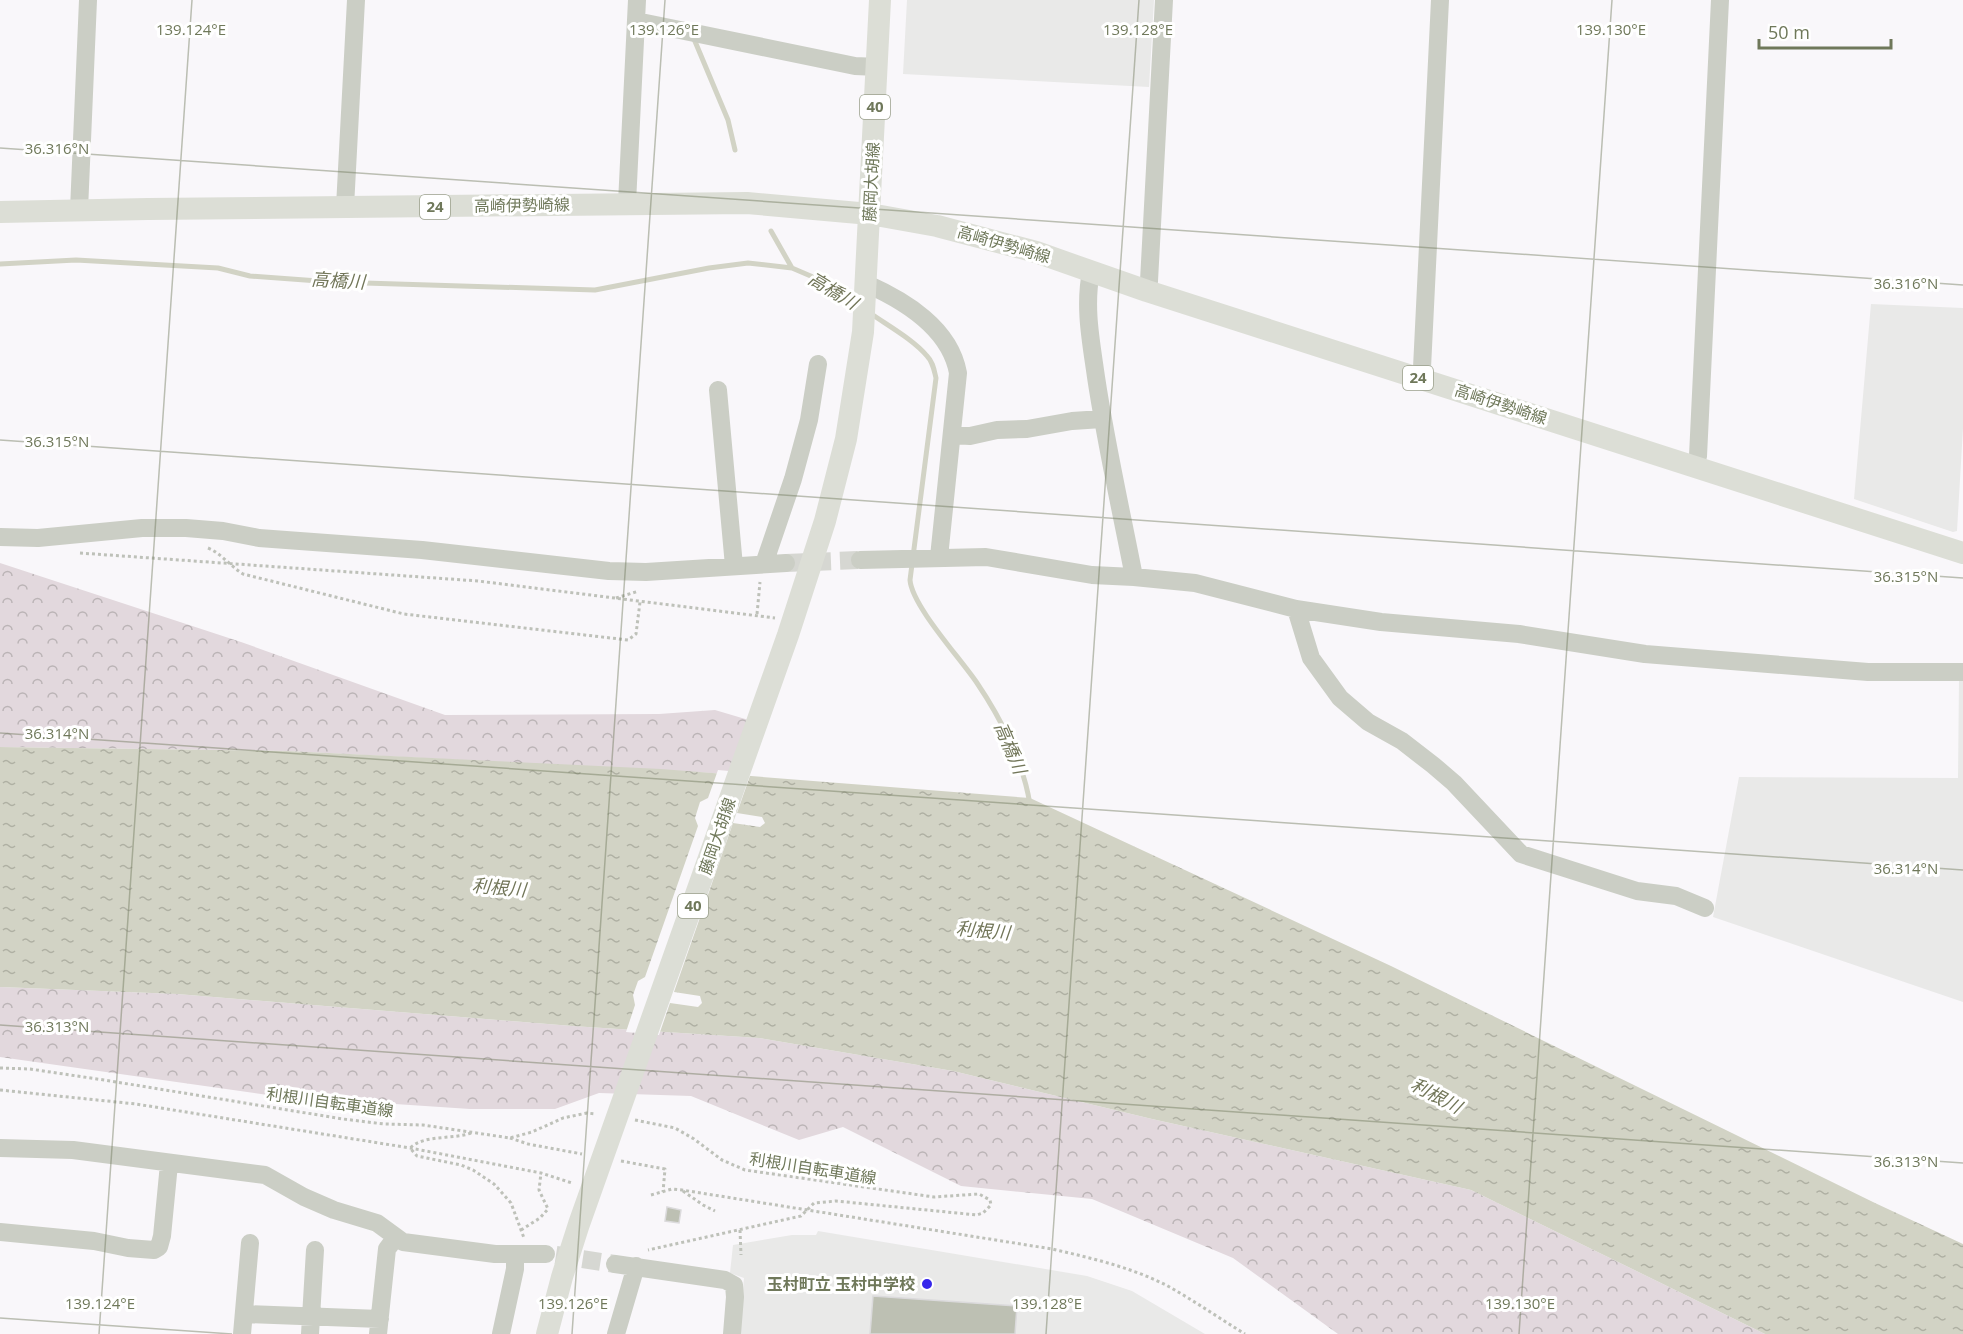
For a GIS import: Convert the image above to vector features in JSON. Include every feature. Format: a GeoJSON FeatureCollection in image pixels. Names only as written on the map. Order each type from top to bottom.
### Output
{"type":"FeatureCollection","features":[{"type":"Feature","properties":{"kind":"main road","name":"藤岡大胡線"},"geometry":{"type":"LineString","coordinates":[[547,1334],[587,1181],[837,475],[852,406],[867,288],[880,0]]}},
{"type":"Feature","properties":{"kind":"main road","name":"高崎伊勢崎線"},"geometry":{"type":"LineString","coordinates":[[0,212],[747,203],[870,214],[984,237],[1036,252],[1147,291],[1963,552]]}},
{"type":"Feature","properties":{"kind":"street"},"geometry":{"type":"LineString","coordinates":[[79,210],[88,0]]}},
{"type":"Feature","properties":{"kind":"street"},"geometry":{"type":"LineString","coordinates":[[345,207],[356,0]]}},
{"type":"Feature","properties":{"kind":"street"},"geometry":{"type":"LineString","coordinates":[[627,203],[637,0]]}},
{"type":"Feature","properties":{"kind":"street"},"geometry":{"type":"LineString","coordinates":[[1147,291],[1164,0]]}},
{"type":"Feature","properties":{"kind":"street"},"geometry":{"type":"LineString","coordinates":[[1418,378],[1422,368],[1440,0]]}},
{"type":"Feature","properties":{"kind":"street"},"geometry":{"type":"LineString","coordinates":[[1695,467],[1698,456],[1720,0]]}},
{"type":"Feature","properties":{"kind":"street"},"geometry":{"type":"LineString","coordinates":[[636,21],[855,66],[878,67]]}},
{"type":"Feature","properties":{"kind":"street"},"geometry":{"type":"LineString","coordinates":[[1091,272],[1087,303],[1102,419],[1134,577]]}},
{"type":"Feature","properties":{"kind":"street"},"geometry":{"type":"LineString","coordinates":[[867,288],[908,307],[931,325],[949,345],[958,373],[952,435],[932,557]]}},
{"type":"Feature","properties":{"kind":"street"},"geometry":{"type":"LineString","coordinates":[[762,569],[793,479],[809,420],[818,364]]}},
{"type":"Feature","properties":{"kind":"street"},"geometry":{"type":"LineString","coordinates":[[718,390],[734,566]]}},
{"type":"Feature","properties":{"kind":"street"},"geometry":{"type":"LineString","coordinates":[[952,435],[970,436],[997,430],[1027,429],[1060,422],[1102,419]]}},
{"type":"Feature","properties":{"kind":"street"},"geometry":{"type":"LineString","coordinates":[[0,537],[38,538],[142,528],[186,528],[231,532],[259,538],[422,550],[609,571],[646,572],[734,566],[762,569],[786,563]]}},
{"type":"Feature","properties":{"kind":"street"},"geometry":{"type":"LineString","coordinates":[[860,560],[986,557],[1092,575],[1195,583],[1296,609],[1381,622],[1519,634],[1645,654],[1868,672],[1963,672]]}},
{"type":"Feature","properties":{"kind":"street"},"geometry":{"type":"LineString","coordinates":[[1296,609],[1311,658],[1340,698],[1368,722],[1402,741],[1454,783],[1521,854],[1637,891],[1676,896],[1705,908]]}},
{"type":"Feature","properties":{"kind":"street"},"geometry":{"type":"LineString","coordinates":[[0,1148],[73,1150],[265,1175],[304,1197],[334,1210],[377,1223],[404,1242],[466,1252],[520,1247],[546,1254]]}},
{"type":"Feature","properties":{"kind":"street"},"geometry":{"type":"LineString","coordinates":[[0,1232],[94,1241],[128,1248],[154,1250],[159,1247],[162,1236],[169,1164]]}},
{"type":"Feature","properties":{"kind":"street"},"geometry":{"type":"LineString","coordinates":[[244,1314],[311,1316],[379,1327],[387,1249],[396,1237]]}},
{"type":"Feature","properties":{"kind":"street"},"geometry":{"type":"LineString","coordinates":[[242,1334],[250,1243]]}},
{"type":"Feature","properties":{"kind":"street"},"geometry":{"type":"LineString","coordinates":[[501,1334],[520,1247]]}},
{"type":"Feature","properties":{"kind":"street"},"geometry":{"type":"LineString","coordinates":[[310,1334],[315,1250]]}},
{"type":"Feature","properties":{"kind":"street"},"geometry":{"type":"LineString","coordinates":[[615,1264],[639,1259],[725,1280],[734,1285],[732,1334]]}},
{"type":"Feature","properties":{"kind":"street"},"geometry":{"type":"LineString","coordinates":[[616,1334],[639,1259]]}},
{"type":"Feature","properties":{"kind":"path"},"geometry":{"type":"LineString","coordinates":[[205,547],[218,552],[243,574],[404,614],[628,640],[636,634],[640,602]]}},
{"type":"Feature","properties":{"kind":"path"},"geometry":{"type":"LineString","coordinates":[[74,553],[478,580],[640,602],[757,614],[783,626]]}},
{"type":"Feature","properties":{"kind":"path"},"geometry":{"type":"LineString","coordinates":[[757,614],[762,569]]}},
{"type":"Feature","properties":{"kind":"path","name":"利根川自転車道線"},"geometry":{"type":"LineString","coordinates":[[0,1068],[30,1069],[104,1080],[343,1119],[384,1124],[423,1125],[510,1138],[532,1132],[563,1118],[587,1113],[599,1115]]}},
{"type":"Feature","properties":{"kind":"path"},"geometry":{"type":"LineString","coordinates":[[0,1090],[136,1104],[410,1148],[587,1181]]}},
{"type":"Feature","properties":{"kind":"path","name":"利根川自転車道線"},"geometry":{"type":"LineString","coordinates":[[634,1120],[675,1128],[722,1160],[745,1170],[934,1197],[979,1194],[990,1200],[991,1205],[983,1213],[976,1215],[836,1201],[810,1204],[809,1209]]}},
{"type":"Feature","properties":{"kind":"path"},"geometry":{"type":"LineString","coordinates":[[410,1148],[416,1142],[462,1137],[473,1132]]}},
{"type":"Feature","properties":{"kind":"path"},"geometry":{"type":"LineString","coordinates":[[410,1148],[417,1156],[473,1170],[503,1193],[511,1203],[520,1230],[520,1247]]}},
{"type":"Feature","properties":{"kind":"path"},"geometry":{"type":"LineString","coordinates":[[520,1230],[540,1218],[548,1209],[539,1190],[541,1173]]}},
{"type":"Feature","properties":{"kind":"path"},"geometry":{"type":"LineString","coordinates":[[663,1192],[664,1176]]}},
{"type":"Feature","properties":{"kind":"path"},"geometry":{"type":"LineString","coordinates":[[682,1190],[703,1206],[716,1211]]}},
{"type":"Feature","properties":{"kind":"path"},"geometry":{"type":"LineString","coordinates":[[651,1195],[682,1190],[1052,1249],[1122,1267],[1166,1285],[1245,1334]]}},
{"type":"Feature","properties":{"kind":"path"},"geometry":{"type":"LineString","coordinates":[[639,1259],[740,1230],[801,1216],[809,1209]]}},
{"type":"Feature","properties":{"kind":"path"},"geometry":{"type":"LineString","coordinates":[[740,1230],[741,1255]]}},
{"type":"Feature","properties":{"kind":"shaded area"},"geometry":{"type":"Polygon","coordinates":[[[907,0],[1154,0],[1149,87],[903,74],[907,0]]]}},
{"type":"Feature","properties":{"kind":"shaded area"},"geometry":{"type":"Polygon","coordinates":[[[1871,304],[1963,308],[1963,428],[1957,531],[1953,532],[1854,499],[1871,304]]]}},
{"type":"Feature","properties":{"kind":"shaded area"},"geometry":{"type":"Polygon","coordinates":[[[1959,679],[1963,679],[1963,1002],[1713,917],[1739,777],[1958,778],[1959,679]]]}},
{"type":"Feature","properties":{"kind":"shaded area","name":"玉村町立 玉村中学校"},"geometry":{"type":"Polygon","coordinates":[[[818,1231],[1087,1276],[1132,1291],[1205,1334],[739,1334],[744,1278],[730,1273],[733,1245],[792,1235],[816,1235],[818,1231]]]}},
{"type":"Feature","properties":{"kind":"green space"},"geometry":{"type":"Polygon","coordinates":[[[0,563],[241,642],[445,715],[659,714],[715,710],[752,721],[731,774],[287,751],[0,747],[0,563]]]}},
{"type":"Feature","properties":{"kind":"green space"},"geometry":{"type":"Polygon","coordinates":[[[0,987],[177,994],[572,1026],[759,1038],[953,1071],[1152,1119],[1471,1190],[1765,1334],[1338,1334],[1233,1258],[1092,1199],[961,1186],[843,1127],[799,1140],[691,1096],[599,1093],[555,1109],[470,1109],[275,1096],[0,1057],[0,987]]]}},
{"type":"Feature","properties":{"kind":"water","name":"利根川"},"geometry":{"type":"Polygon","coordinates":[[[0,747],[287,751],[661,769],[1030,798],[1391,966],[1963,1244],[1963,1334],[1765,1334],[1471,1190],[1152,1119],[953,1071],[759,1038],[572,1026],[177,994],[0,987],[0,747]]]}},
{"type":"Feature","properties":{"kind":"pier"},"geometry":{"type":"Polygon","coordinates":[[[718,770],[751,773],[737,813],[762,817],[765,823],[760,827],[733,823],[674,992],[700,996],[702,1003],[698,1007],[670,1003],[659,1035],[626,1032],[635,1005],[633,995],[638,981],[645,977],[698,826],[695,818],[700,802],[708,798],[718,770]]]}},
{"type":"Feature","properties":{"kind":"building"},"geometry":{"type":"Polygon","coordinates":[[[667,1207],[681,1210],[679,1223],[665,1221],[667,1207]]]}},
{"type":"Feature","properties":{"kind":"building"},"geometry":{"type":"Polygon","coordinates":[[[873,1296],[1017,1306],[1015,1334],[870,1334],[873,1296]]]}},
{"type":"Feature","properties":{"kind":"waterway"},"geometry":{"type":"LineString","coordinates":[[694,39],[728,120],[735,150]]}},
{"type":"Feature","properties":{"kind":"waterway"},"geometry":{"type":"LineString","coordinates":[[771,231],[792,268]]}},
{"type":"Feature","properties":{"kind":"waterway","name":"高橋川"},"geometry":{"type":"LineString","coordinates":[[0,264],[76,260],[218,268],[250,276],[332,282],[595,290],[709,268],[748,263],[792,268],[820,280],[857,305]]}},
{"type":"Feature","properties":{"kind":"waterway","name":"高橋川"},"geometry":{"type":"LineString","coordinates":[[870,313],[922,350],[931,361],[936,378],[910,580],[913,591],[928,618],[977,683],[994,710],[1017,757],[1030,805]]}},
{"type":"Feature","properties":{"kind":"tunnel"},"geometry":{"type":"LineString","coordinates":[[786,563],[860,560]]}},
{"type":"Feature","properties":{"kind":"tunnel"},"geometry":{"type":"LineString","coordinates":[[556,1255],[615,1264]]}},
{"type":"Feature","properties":{"kind":"place","name":"玉村町立 玉村中学校"},"geometry":{"type":"Point","coordinates":[927,1284]}}]}
